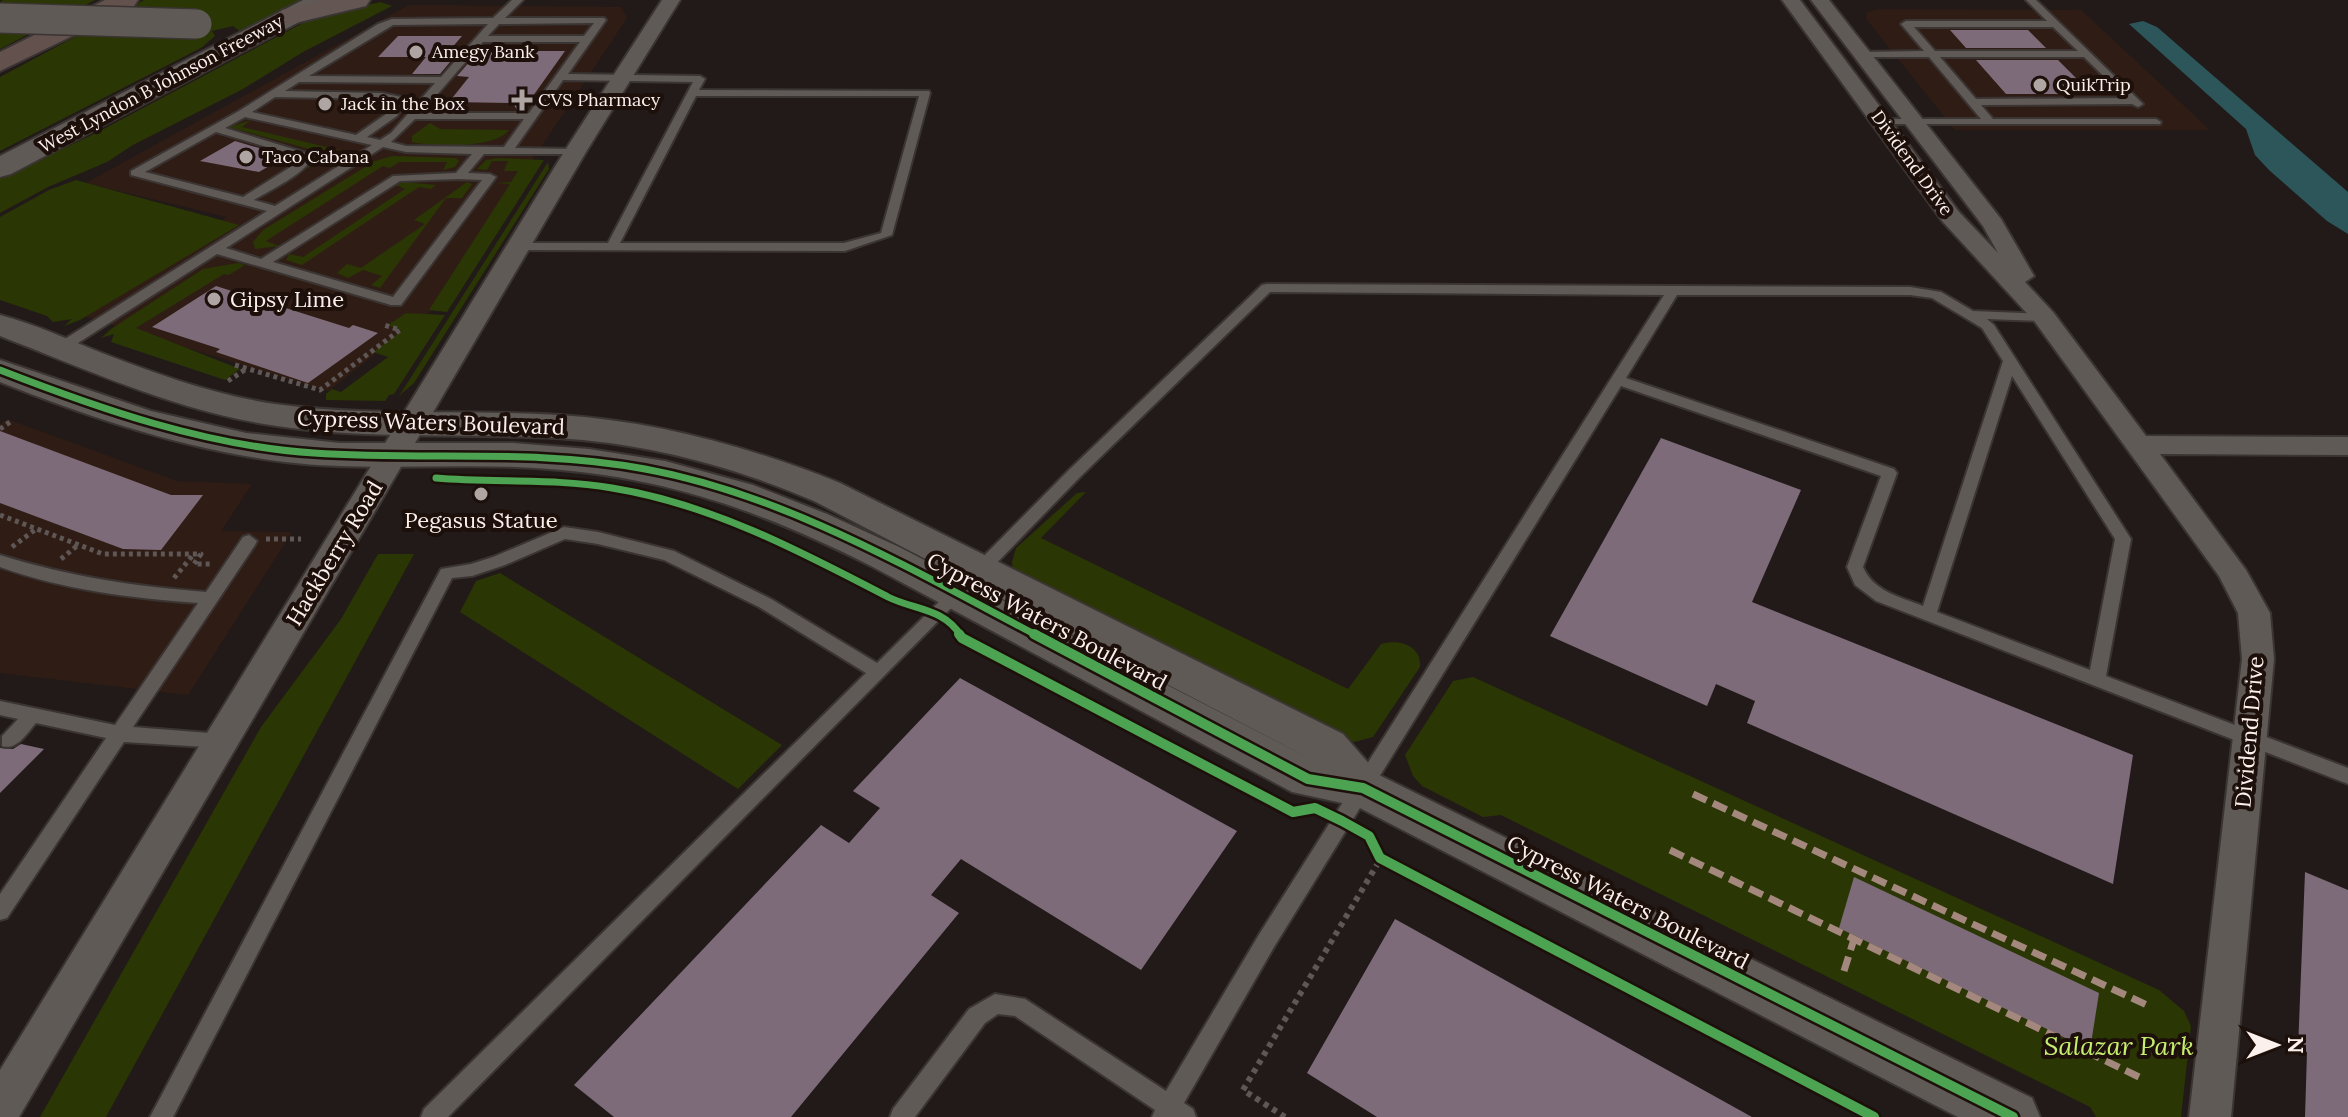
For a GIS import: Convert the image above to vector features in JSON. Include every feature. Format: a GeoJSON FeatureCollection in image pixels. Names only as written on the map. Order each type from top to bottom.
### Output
{"type":"FeatureCollection","features":[{"type":"Feature","properties":{"kind":"highway"},"geometry":{"type":"LineString","coordinates":[[0,63],[125,0]]}},
{"type":"Feature","properties":{"kind":"main road","name":"West Lyndon B Johnson Freeway"},"geometry":{"type":"LineString","coordinates":[[0,168],[322,0]]}},
{"type":"Feature","properties":{"kind":"main road"},"geometry":{"type":"LineString","coordinates":[[291,16],[357,0]]}},
{"type":"Feature","properties":{"kind":"main road"},"geometry":{"type":"LineString","coordinates":[[0,18],[197,24],[209,31],[213,56]]}},
{"type":"Feature","properties":{"kind":"street","name":"Hackberry Road"},"geometry":{"type":"LineString","coordinates":[[0,1109],[575,152],[671,0]]}},
{"type":"Feature","properties":{"kind":"street","name":"Dividend Drive"},"geometry":{"type":"LineString","coordinates":[[1791,0],[1951,217],[2044,317],[2231,570],[2254,613],[2258,659],[2210,1117]]}},
{"type":"Feature","properties":{"kind":"street","name":"Dividend Drive"},"geometry":{"type":"LineString","coordinates":[[1820,0],[1993,224],[2044,317]]}},
{"type":"Feature","properties":{"kind":"street","name":"Cypress Waters Boulevard"},"geometry":{"type":"LineString","coordinates":[[0,325],[196,399],[401,442]]}},
{"type":"Feature","properties":{"kind":"street"},"geometry":{"type":"LineString","coordinates":[[5,377],[62,347]]}},
{"type":"Feature","properties":{"kind":"street","name":"Cypress Waters Boulevard"},"geometry":{"type":"LineString","coordinates":[[5,377],[137,419],[203,436],[283,450],[401,442],[518,425],[578,429],[700,447],[765,465],[827,492],[969,581],[1353,804],[2013,1117]]}},
{"type":"Feature","properties":{"kind":"street"},"geometry":{"type":"LineString","coordinates":[[2138,445],[2348,446]]}},
{"type":"Feature","properties":{"kind":"lane"},"geometry":{"type":"LineString","coordinates":[[62,347],[383,144],[414,116],[518,0]]}},
{"type":"Feature","properties":{"kind":"lane"},"geometry":{"type":"LineString","coordinates":[[1883,122],[2156,122],[2031,0]]}},
{"type":"Feature","properties":{"kind":"lane"},"geometry":{"type":"LineString","coordinates":[[277,210],[135,173],[217,129],[381,26],[404,21],[601,20],[507,151]]}},
{"type":"Feature","properties":{"kind":"lane"},"geometry":{"type":"LineString","coordinates":[[1990,122],[1906,24],[2056,24]]}},
{"type":"Feature","properties":{"kind":"lane"},"geometry":{"type":"LineString","coordinates":[[481,39],[588,39]]}},
{"type":"Feature","properties":{"kind":"lane"},"geometry":{"type":"LineString","coordinates":[[1864,54],[2087,54]]}},
{"type":"Feature","properties":{"kind":"lane"},"geometry":{"type":"LineString","coordinates":[[560,77],[700,79],[612,247]]}},
{"type":"Feature","properties":{"kind":"lane"},"geometry":{"type":"LineString","coordinates":[[294,79],[446,80]]}},
{"type":"Feature","properties":{"kind":"lane"},"geometry":{"type":"LineString","coordinates":[[519,247],[845,247],[886,235],[925,93],[692,93]]}},
{"type":"Feature","properties":{"kind":"lane"},"geometry":{"type":"LineString","coordinates":[[273,94],[382,96],[402,100],[393,114],[358,138]]}},
{"type":"Feature","properties":{"kind":"lane"},"geometry":{"type":"LineString","coordinates":[[1972,102],[2134,101]]}},
{"type":"Feature","properties":{"kind":"lane"},"geometry":{"type":"LineString","coordinates":[[243,113],[406,149],[575,152]]}},
{"type":"Feature","properties":{"kind":"lane"},"geometry":{"type":"LineString","coordinates":[[414,116],[532,116]]}},
{"type":"Feature","properties":{"kind":"lane"},"geometry":{"type":"LineString","coordinates":[[217,129],[307,155],[299,167],[245,201]]}},
{"type":"Feature","properties":{"kind":"lane"},"geometry":{"type":"LineString","coordinates":[[459,176],[480,151]]}},
{"type":"Feature","properties":{"kind":"lane"},"geometry":{"type":"LineString","coordinates":[[215,249],[396,302],[490,177],[397,178],[263,263]]}},
{"type":"Feature","properties":{"kind":"lane"},"geometry":{"type":"LineString","coordinates":[[432,1117],[1075,473],[1267,288],[1910,291],[1936,295],[1987,325],[2123,539],[2097,680]]}},
{"type":"Feature","properties":{"kind":"lane"},"geometry":{"type":"LineString","coordinates":[[901,1117],[977,1016],[995,1004],[1018,1006],[1173,1114],[1267,940],[1620,381],[1673,291]]}},
{"type":"Feature","properties":{"kind":"lane"},"geometry":{"type":"LineString","coordinates":[[1970,315],[2044,317]]}},
{"type":"Feature","properties":{"kind":"lane"},"geometry":{"type":"LineString","coordinates":[[1928,615],[2010,361]]}},
{"type":"Feature","properties":{"kind":"lane"},"geometry":{"type":"LineString","coordinates":[[1620,381],[1889,473],[1855,567],[1861,581],[1882,597],[2348,776]]}},
{"type":"Feature","properties":{"kind":"lane"},"geometry":{"type":"LineString","coordinates":[[161,1117],[447,573],[472,570],[499,561],[564,533],[598,538],[668,555],[765,603],[877,671]]}},
{"type":"Feature","properties":{"kind":"lane"},"geometry":{"type":"LineString","coordinates":[[0,911],[209,598],[253,538]]}},
{"type":"Feature","properties":{"kind":"lane"},"geometry":{"type":"LineString","coordinates":[[5,555],[41,576],[125,592],[209,598]]}},
{"type":"Feature","properties":{"kind":"lane"},"geometry":{"type":"LineString","coordinates":[[0,708],[120,734],[222,741]]}},
{"type":"Feature","properties":{"kind":"lane"},"geometry":{"type":"LineString","coordinates":[[8,741],[33,715]]}},
{"type":"Feature","properties":{"kind":"path"},"geometry":{"type":"LineString","coordinates":[[235,365],[320,390],[400,330],[384,325]]}},
{"type":"Feature","properties":{"kind":"path"},"geometry":{"type":"LineString","coordinates":[[226,383],[247,368]]}},
{"type":"Feature","properties":{"kind":"path"},"geometry":{"type":"LineString","coordinates":[[0,429],[10,422]]}},
{"type":"Feature","properties":{"kind":"path"},"geometry":{"type":"LineString","coordinates":[[0,515],[103,554],[201,554],[194,564],[213,564],[221,554]]}},
{"type":"Feature","properties":{"kind":"path"},"geometry":{"type":"LineString","coordinates":[[5,555],[36,529]]}},
{"type":"Feature","properties":{"kind":"path"},"geometry":{"type":"LineString","coordinates":[[253,538],[269,535],[266,539],[301,539]]}},
{"type":"Feature","properties":{"kind":"path"},"geometry":{"type":"LineString","coordinates":[[1353,804],[1381,858],[1395,866]]}},
{"type":"Feature","properties":{"kind":"path"},"geometry":{"type":"LineString","coordinates":[[1285,1117],[1243,1090],[1381,858]]}},
{"type":"Feature","properties":{"kind":"shaded area"},"geometry":{"type":"Polygon","coordinates":[[[409,5],[621,7],[627,18],[432,310],[328,391],[80,315],[227,217],[86,183],[409,5]]]}},
{"type":"Feature","properties":{"kind":"shaded area"},"geometry":{"type":"Polygon","coordinates":[[[1877,9],[2081,10],[2210,130],[1955,130],[1867,20],[1866,13],[1877,9]]]}},
{"type":"Feature","properties":{"kind":"shaded area"},"geometry":{"type":"Polygon","coordinates":[[[7,419],[177,481],[252,484],[221,531],[292,532],[188,695],[0,673],[0,424],[7,419]]]}},
{"type":"Feature","properties":{"kind":"green space"},"geometry":{"type":"Polygon","coordinates":[[[95,0],[0,49],[0,2],[95,0]]]}},
{"type":"Feature","properties":{"kind":"green space"},"geometry":{"type":"Polygon","coordinates":[[[144,0],[303,0],[241,32],[233,26],[212,31],[215,36],[201,48],[0,151],[0,77],[144,0]]]}},
{"type":"Feature","properties":{"kind":"green space"},"geometry":{"type":"Polygon","coordinates":[[[381,2],[392,6],[303,52],[243,89],[133,145],[107,162],[48,187],[0,213],[0,179],[96,133],[319,15],[381,2]]]}},
{"type":"Feature","properties":{"kind":"green space"},"geometry":{"type":"Polygon","coordinates":[[[251,120],[242,127],[339,150],[259,196],[308,165],[314,154],[309,149],[229,127],[251,120]]]}},
{"type":"Feature","properties":{"kind":"green space"},"geometry":{"type":"Polygon","coordinates":[[[430,123],[440,129],[509,130],[491,141],[478,143],[434,145],[412,142],[412,136],[430,123]]]}},
{"type":"Feature","properties":{"kind":"green space"},"geometry":{"type":"Polygon","coordinates":[[[392,156],[456,158],[459,161],[455,167],[443,170],[447,162],[399,162],[390,168],[383,166],[266,241],[279,246],[255,249],[253,242],[263,230],[375,161],[392,156]]]}},
{"type":"Feature","properties":{"kind":"green space"},"geometry":{"type":"Polygon","coordinates":[[[486,160],[544,160],[447,312],[429,310],[510,184],[496,183],[511,182],[518,171],[504,171],[508,161],[492,161],[487,170],[477,169],[486,160]]]}},
{"type":"Feature","properties":{"kind":"green space"},"geometry":{"type":"Polygon","coordinates":[[[548,162],[549,169],[414,383],[399,396],[548,162]]]}},
{"type":"Feature","properties":{"kind":"green space"},"geometry":{"type":"Polygon","coordinates":[[[76,180],[239,225],[80,320],[64,326],[72,319],[53,322],[47,316],[0,300],[0,217],[49,190],[76,180]]]}},
{"type":"Feature","properties":{"kind":"green space"},"geometry":{"type":"Polygon","coordinates":[[[403,182],[436,185],[431,189],[419,187],[302,265],[286,260],[289,254],[303,257],[405,189],[396,185],[403,182]]]}},
{"type":"Feature","properties":{"kind":"green space"},"geometry":{"type":"Polygon","coordinates":[[[467,182],[472,184],[462,198],[446,198],[380,288],[371,285],[382,276],[363,270],[348,278],[337,273],[347,264],[361,268],[425,224],[414,220],[467,182]]]}},
{"type":"Feature","properties":{"kind":"green space"},"geometry":{"type":"Polygon","coordinates":[[[238,263],[245,265],[229,275],[224,274],[136,328],[240,369],[225,380],[111,342],[114,334],[101,338],[203,269],[238,263]]]}},
{"type":"Feature","properties":{"kind":"green space"},"geometry":{"type":"Polygon","coordinates":[[[406,313],[445,315],[394,394],[385,401],[326,400],[326,394],[332,389],[341,392],[388,357],[373,352],[402,331],[388,325],[406,313]]]}},
{"type":"Feature","properties":{"kind":"green space"},"geometry":{"type":"Polygon","coordinates":[[[1086,492],[1041,538],[1348,689],[1381,644],[1395,642],[1413,649],[1420,659],[1420,667],[1373,737],[1354,742],[1340,740],[1013,570],[1016,548],[1077,493],[1086,492]]]}},
{"type":"Feature","properties":{"kind":"green space"},"geometry":{"type":"Polygon","coordinates":[[[378,554],[414,554],[106,1117],[40,1117],[261,727],[341,619],[378,554]]]}},
{"type":"Feature","properties":{"kind":"green space"},"geometry":{"type":"Polygon","coordinates":[[[500,573],[782,745],[738,789],[460,612],[476,581],[500,573]]]}},
{"type":"Feature","properties":{"kind":"green space","name":"Salazar Park"},"geometry":{"type":"Polygon","coordinates":[[[1473,677],[2159,990],[2184,1011],[2191,1026],[2181,1117],[2096,1117],[2090,1107],[1501,815],[1483,817],[1422,786],[1413,776],[1405,755],[1453,681],[1473,677]]]}},
{"type":"Feature","properties":{"kind":"water"},"geometry":{"type":"Polygon","coordinates":[[[2143,21],[2157,27],[2348,192],[2348,234],[2327,221],[2269,170],[2255,155],[2246,129],[2129,24],[2143,21]]]}},
{"type":"Feature","properties":{"kind":"building"},"geometry":{"type":"Polygon","coordinates":[[[1950,30],[2028,30],[2046,48],[1966,48],[1950,30]]]}},
{"type":"Feature","properties":{"kind":"building","name":"Amegy Bank"},"geometry":{"type":"Polygon","coordinates":[[[398,36],[462,36],[450,50],[460,50],[440,74],[412,74],[426,57],[378,57],[398,36]]]}},
{"type":"Feature","properties":{"kind":"building","name":"CVS Pharmacy"},"geometry":{"type":"Polygon","coordinates":[[[479,51],[565,51],[523,110],[517,110],[513,103],[449,102],[469,77],[457,76],[479,51]]]}},
{"type":"Feature","properties":{"kind":"building"},"geometry":{"type":"Polygon","coordinates":[[[1976,60],[2058,60],[2092,94],[2006,94],[1976,60]]]}},
{"type":"Feature","properties":{"kind":"building","name":"Taco Cabana"},"geometry":{"type":"Polygon","coordinates":[[[235,141],[286,156],[259,172],[200,161],[235,141]]]}},
{"type":"Feature","properties":{"kind":"building"},"geometry":{"type":"Polygon","coordinates":[[[216,286],[349,328],[353,325],[378,333],[308,383],[152,327],[216,286]]]}},
{"type":"Feature","properties":{"kind":"building"},"geometry":{"type":"Polygon","coordinates":[[[0,431],[171,495],[203,495],[161,550],[123,549],[0,503],[0,431]]]}},
{"type":"Feature","properties":{"kind":"building"},"geometry":{"type":"Polygon","coordinates":[[[1661,438],[1801,490],[1752,602],[2133,755],[2113,884],[1747,723],[1755,701],[1716,684],[1707,706],[1550,636],[1661,438]]]}},
{"type":"Feature","properties":{"kind":"building"},"geometry":{"type":"Polygon","coordinates":[[[960,678],[1237,831],[1141,970],[961,859],[931,895],[959,913],[791,1117],[614,1117],[574,1085],[821,825],[849,843],[880,808],[853,791],[960,678]]]}},
{"type":"Feature","properties":{"kind":"building"},"geometry":{"type":"Polygon","coordinates":[[[21,744],[44,749],[0,793],[0,748],[13,749],[21,744]]]}},
{"type":"Feature","properties":{"kind":"building"},"geometry":{"type":"Polygon","coordinates":[[[2305,872],[2348,890],[2348,1117],[2305,1117],[2307,1052],[2298,1049],[2305,872]]]}},
{"type":"Feature","properties":{"kind":"building"},"geometry":{"type":"Polygon","coordinates":[[[1854,877],[2099,993],[2090,1050],[1839,928],[1854,877]]]}},
{"type":"Feature","properties":{"kind":"building"},"geometry":{"type":"Polygon","coordinates":[[[1395,919],[1752,1117],[1377,1117],[1307,1073],[1395,919]]]}},
{"type":"Feature","properties":{"kind":"marked path"},"geometry":{"type":"LineString","coordinates":[[1693,794],[2147,1005]]}},
{"type":"Feature","properties":{"kind":"marked path"},"geometry":{"type":"LineString","coordinates":[[1670,850],[2139,1077]]}},
{"type":"Feature","properties":{"kind":"marked path"},"geometry":{"type":"LineString","coordinates":[[1844,971],[1854,939]]}},
{"type":"Feature","properties":{"kind":"cycle path"},"geometry":{"type":"LineString","coordinates":[[0,370],[139,419],[246,444],[340,455],[551,457],[646,469],[741,494],[850,539],[1308,779],[1363,788],[2013,1117]]}},
{"type":"Feature","properties":{"kind":"cycle path"},"geometry":{"type":"LineString","coordinates":[[436,478],[568,483],[612,488],[691,507],[763,534],[904,605],[921,607],[938,614],[952,624],[962,638],[1293,812],[1315,808],[1342,821],[1369,836],[1380,858],[1874,1117]]}},
{"type":"Feature","properties":{"kind":"place","name":"Amegy Bank"},"geometry":{"type":"Point","coordinates":[416,52]}},
{"type":"Feature","properties":{"kind":"place","name":"QuikTrip"},"geometry":{"type":"Point","coordinates":[2040,85]}},
{"type":"Feature","properties":{"kind":"place","name":"CVS Pharmacy"},"geometry":{"type":"Point","coordinates":[522,100]}},
{"type":"Feature","properties":{"kind":"place","name":"Jack in the Box"},"geometry":{"type":"Point","coordinates":[325,104]}},
{"type":"Feature","properties":{"kind":"place","name":"Taco Cabana"},"geometry":{"type":"Point","coordinates":[246,157]}},
{"type":"Feature","properties":{"kind":"place","name":"Gipsy Lime"},"geometry":{"type":"Point","coordinates":[214,299]}},
{"type":"Feature","properties":{"kind":"place","name":"Pegasus Statue"},"geometry":{"type":"Point","coordinates":[481,494]}}]}
